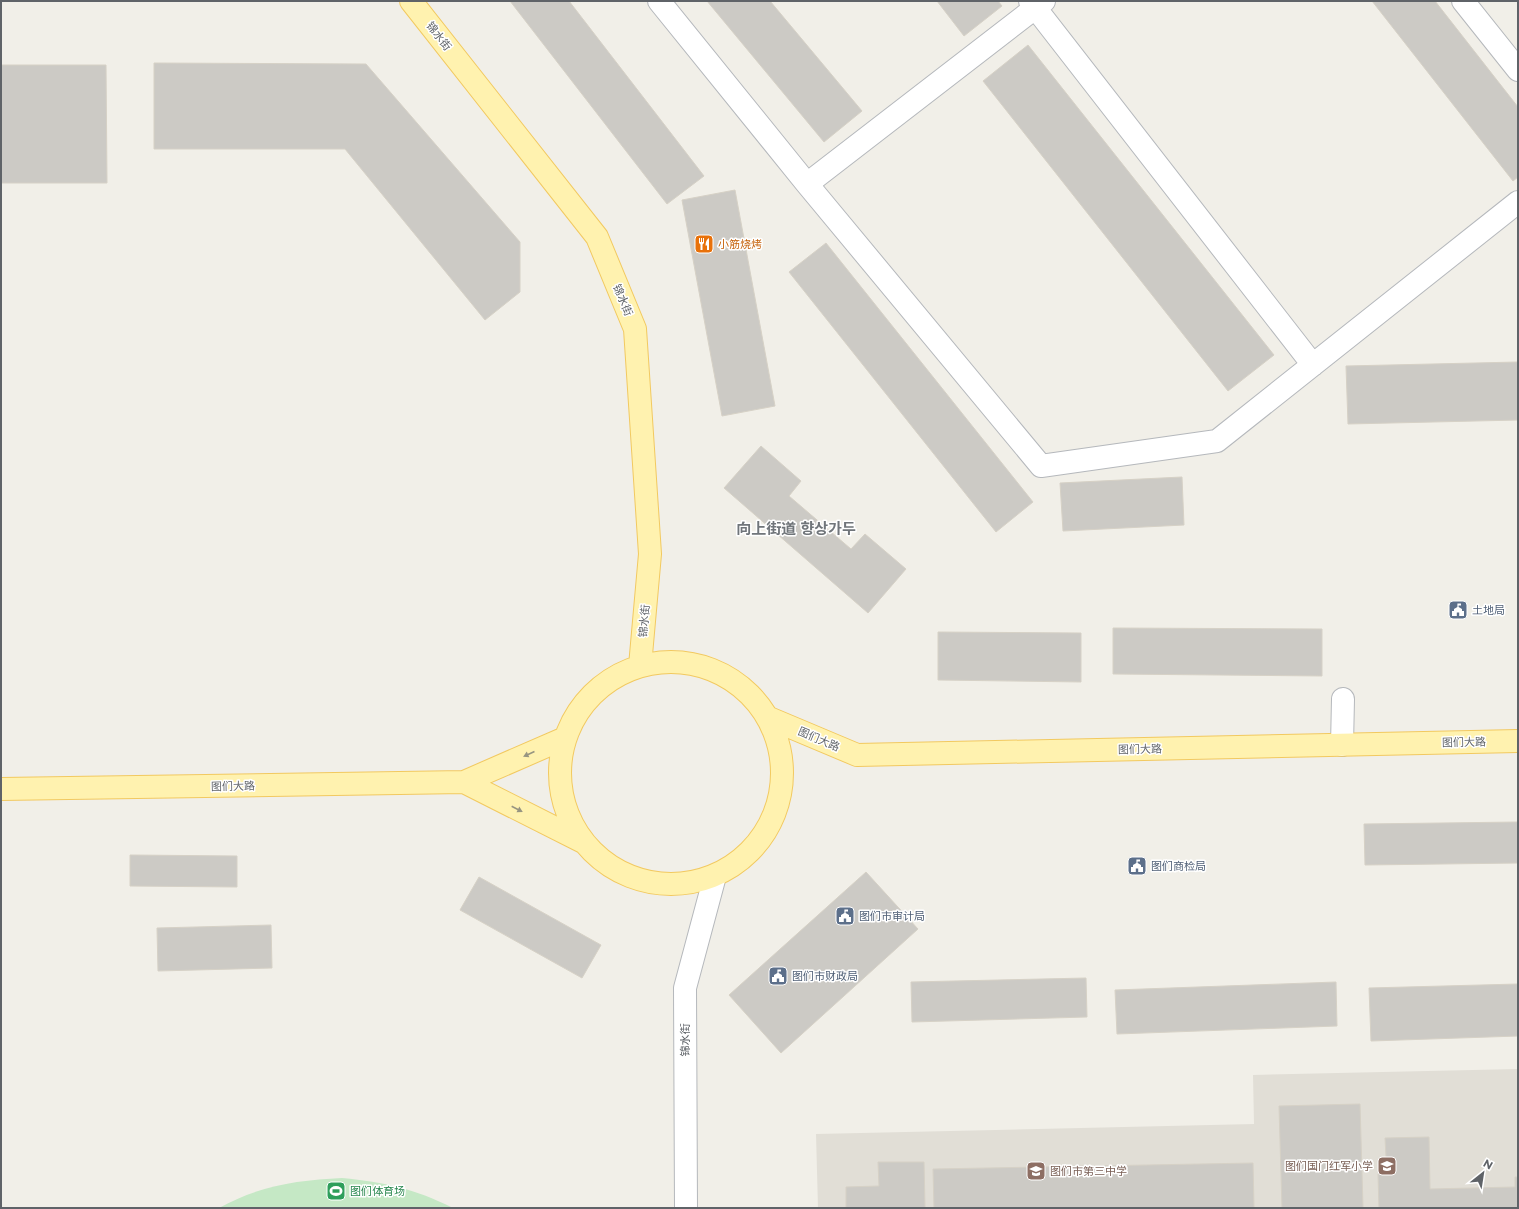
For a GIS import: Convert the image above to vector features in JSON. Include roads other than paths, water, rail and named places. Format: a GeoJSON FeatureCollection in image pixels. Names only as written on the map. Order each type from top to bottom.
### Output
{"type":"FeatureCollection","features":[{"type":"Feature","properties":{"kind":"main road","name":"锦水街"},"geometry":{"type":"LineString","coordinates":[[411,1],[597,237],[635,329],[650,554],[640,666]]}},
{"type":"Feature","properties":{"kind":"main road"},"geometry":{"type":"LineString","coordinates":[[464,782],[583,842],[610,866],[643,881],[680,884],[716,876],[747,856],[770,826],[782,791],[782,753],[769,718],[745,689],[713,669],[677,661],[640,666],[607,681],[582,706],[565,738],[559,774],[566,809],[583,842]]}},
{"type":"Feature","properties":{"kind":"main road","name":"图们大路"},"geometry":{"type":"LineString","coordinates":[[769,718],[857,755],[1518,741]]}},
{"type":"Feature","properties":{"kind":"main road"},"geometry":{"type":"LineString","coordinates":[[464,782],[565,738]]}},
{"type":"Feature","properties":{"kind":"main road","name":"图们大路"},"geometry":{"type":"LineString","coordinates":[[1,790],[464,782]]}},
{"type":"Feature","properties":{"kind":"street"},"geometry":{"type":"LineString","coordinates":[[659,1],[807,184],[1041,466],[1217,441],[1518,202]]}},
{"type":"Feature","properties":{"kind":"street"},"geometry":{"type":"LineString","coordinates":[[1463,1],[1518,70]]}},
{"type":"Feature","properties":{"kind":"street"},"geometry":{"type":"LineString","coordinates":[[807,184],[1037,3],[1312,365]]}},
{"type":"Feature","properties":{"kind":"street"},"geometry":{"type":"LineString","coordinates":[[1342,745],[1343,699]]}},
{"type":"Feature","properties":{"kind":"street","name":"锦水街"},"geometry":{"type":"LineString","coordinates":[[686,1208],[685,988],[716,876]]}},
{"type":"Feature","properties":{"kind":"place","name":"小筋烧烤"},"geometry":{"type":"Point","coordinates":[704,244]}},
{"type":"Feature","properties":{"kind":"place","name":"土地局"},"geometry":{"type":"Point","coordinates":[1458,610]}},
{"type":"Feature","properties":{"kind":"place","name":"图们商检局"},"geometry":{"type":"Point","coordinates":[1137,866]}},
{"type":"Feature","properties":{"kind":"place","name":"图们市审计局"},"geometry":{"type":"Point","coordinates":[845,916]}},
{"type":"Feature","properties":{"kind":"place","name":"图们市财政局"},"geometry":{"type":"Point","coordinates":[778,976]}},
{"type":"Feature","properties":{"kind":"place","name":"图们国门红军小学"},"geometry":{"type":"Point","coordinates":[1387,1166]}},
{"type":"Feature","properties":{"kind":"place","name":"图们市第三中学"},"geometry":{"type":"Point","coordinates":[1036,1171]}},
{"type":"Feature","properties":{"kind":"place","name":"图们体育场"},"geometry":{"type":"Point","coordinates":[336,1191]}},
{"type":"Feature","properties":{"kind":"district","name":"向上街道 향상가두"},"geometry":{"type":"Point","coordinates":[796,529]}}]}
